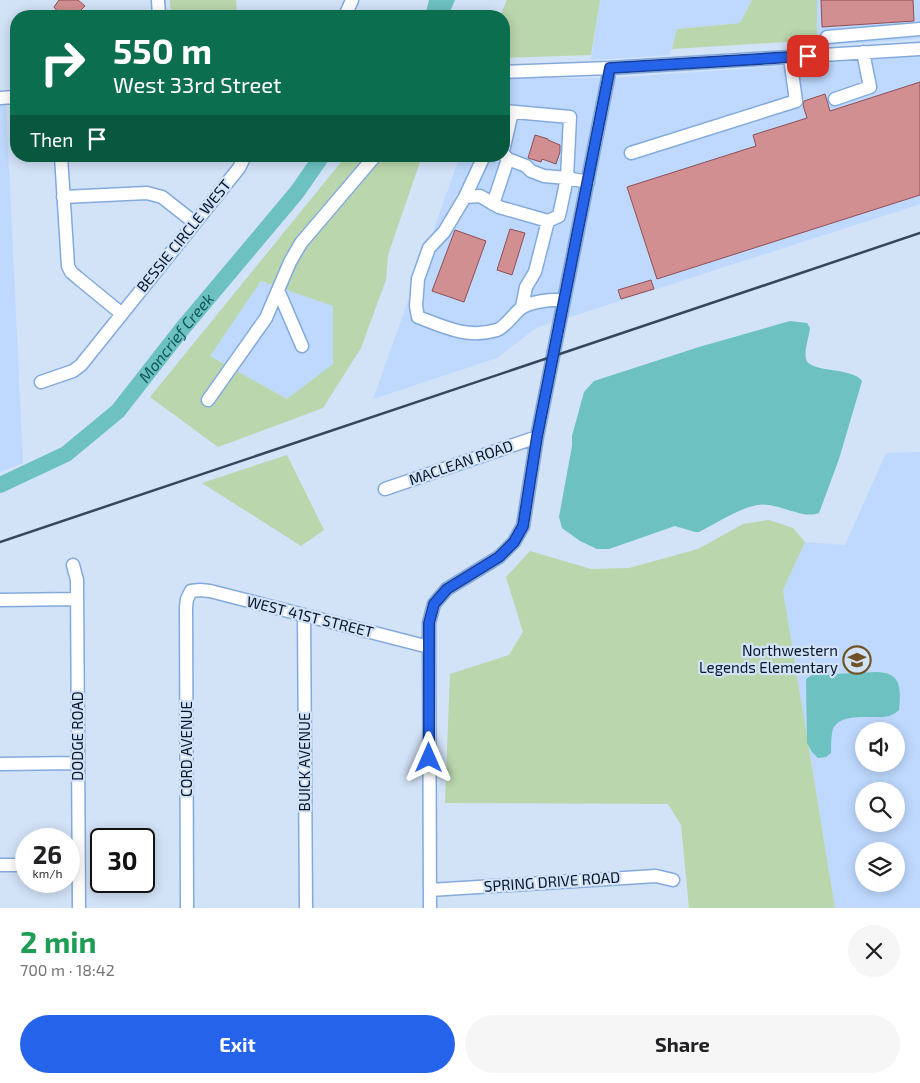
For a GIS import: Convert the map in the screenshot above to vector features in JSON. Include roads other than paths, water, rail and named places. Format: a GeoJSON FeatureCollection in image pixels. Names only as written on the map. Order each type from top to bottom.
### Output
{"type":"FeatureCollection","features":[{"type":"Feature","properties":{"kind":"street"},"geometry":{"type":"LineString","coordinates":[[827,37],[920,29]]}},
{"type":"Feature","properties":{"kind":"street"},"geometry":{"type":"LineString","coordinates":[[510,72],[790,58],[920,48]]}},
{"type":"Feature","properties":{"kind":"street"},"geometry":{"type":"LineString","coordinates":[[835,99],[870,87],[863,52]]}},
{"type":"Feature","properties":{"kind":"street"},"geometry":{"type":"LineString","coordinates":[[631,152],[796,101],[790,58]]}},
{"type":"Feature","properties":{"kind":"street"},"geometry":{"type":"LineString","coordinates":[[430,908],[429,623],[434,604],[447,589],[499,557],[514,542],[523,526],[537,437],[610,68]]}},
{"type":"Feature","properties":{"kind":"street"},"geometry":{"type":"LineString","coordinates":[[465,197],[480,196],[499,207],[548,221],[559,216],[567,178],[570,117],[510,112]]}},
{"type":"Feature","properties":{"kind":"street"},"geometry":{"type":"LineString","coordinates":[[510,157],[531,171],[544,176],[588,182]]}},
{"type":"Feature","properties":{"kind":"street"},"geometry":{"type":"LineString","coordinates":[[61,162],[66,256],[71,272],[122,314]]}},
{"type":"Feature","properties":{"kind":"street","name":"BESSIE CIRCLE WEST"},"geometry":{"type":"LineString","coordinates":[[42,382],[73,371],[81,364],[242,162]]}},
{"type":"Feature","properties":{"kind":"street"},"geometry":{"type":"LineString","coordinates":[[208,400],[266,318],[290,262],[301,243],[370,162]]}},
{"type":"Feature","properties":{"kind":"street"},"geometry":{"type":"LineString","coordinates":[[481,162],[465,197],[444,232],[429,248],[418,279],[416,306],[418,317],[455,331],[472,333],[498,329],[522,307],[554,298],[564,301]]}},
{"type":"Feature","properties":{"kind":"street"},"geometry":{"type":"LineString","coordinates":[[493,204],[503,162]]}},
{"type":"Feature","properties":{"kind":"street"},"geometry":{"type":"LineString","coordinates":[[63,197],[156,194],[195,223]]}},
{"type":"Feature","properties":{"kind":"street"},"geometry":{"type":"LineString","coordinates":[[522,307],[526,287],[535,272],[548,221]]}},
{"type":"Feature","properties":{"kind":"street"},"geometry":{"type":"LineString","coordinates":[[278,290],[302,346]]}},
{"type":"Feature","properties":{"kind":"street","name":"MACLEAN ROAD"},"geometry":{"type":"LineString","coordinates":[[385,489],[537,437]]}},
{"type":"Feature","properties":{"kind":"street","name":"DODGE ROAD"},"geometry":{"type":"LineString","coordinates":[[73,566],[77,580],[78,763],[75,828]]}},
{"type":"Feature","properties":{"kind":"street","name":"WEST 41ST STREET"},"geometry":{"type":"LineString","coordinates":[[191,591],[210,591],[429,647]]}},
{"type":"Feature","properties":{"kind":"street","name":"CORD AVENUE"},"geometry":{"type":"LineString","coordinates":[[188,908],[186,599],[191,591]]}},
{"type":"Feature","properties":{"kind":"street"},"geometry":{"type":"LineString","coordinates":[[0,600],[77,599]]}},
{"type":"Feature","properties":{"kind":"street","name":"BUICK AVENUE"},"geometry":{"type":"LineString","coordinates":[[304,615],[306,908]]}},
{"type":"Feature","properties":{"kind":"street"},"geometry":{"type":"LineString","coordinates":[[0,764],[78,763]]}},
{"type":"Feature","properties":{"kind":"street"},"geometry":{"type":"LineString","coordinates":[[0,865],[15,865]]}},
{"type":"Feature","properties":{"kind":"street","name":"SPRING DRIVE ROAD"},"geometry":{"type":"LineString","coordinates":[[430,890],[656,876],[673,880]]}},
{"type":"Feature","properties":{"kind":"street","name":"DODGE ROAD"},"geometry":{"type":"LineString","coordinates":[[77,893],[79,908]]}},
{"type":"Feature","properties":{"kind":"waterway","name":"Moncrief Creek"},"geometry":{"type":"LineString","coordinates":[[0,485],[66,454],[118,411],[182,329],[297,192],[318,162]]}},
{"type":"Feature","properties":{"kind":"railway"},"geometry":{"type":"LineString","coordinates":[[0,542],[920,233]]}},
{"type":"Feature","properties":{"kind":"place","name":"Northwestern Legends Elementary"},"geometry":{"type":"Point","coordinates":[857,660]}}]}
